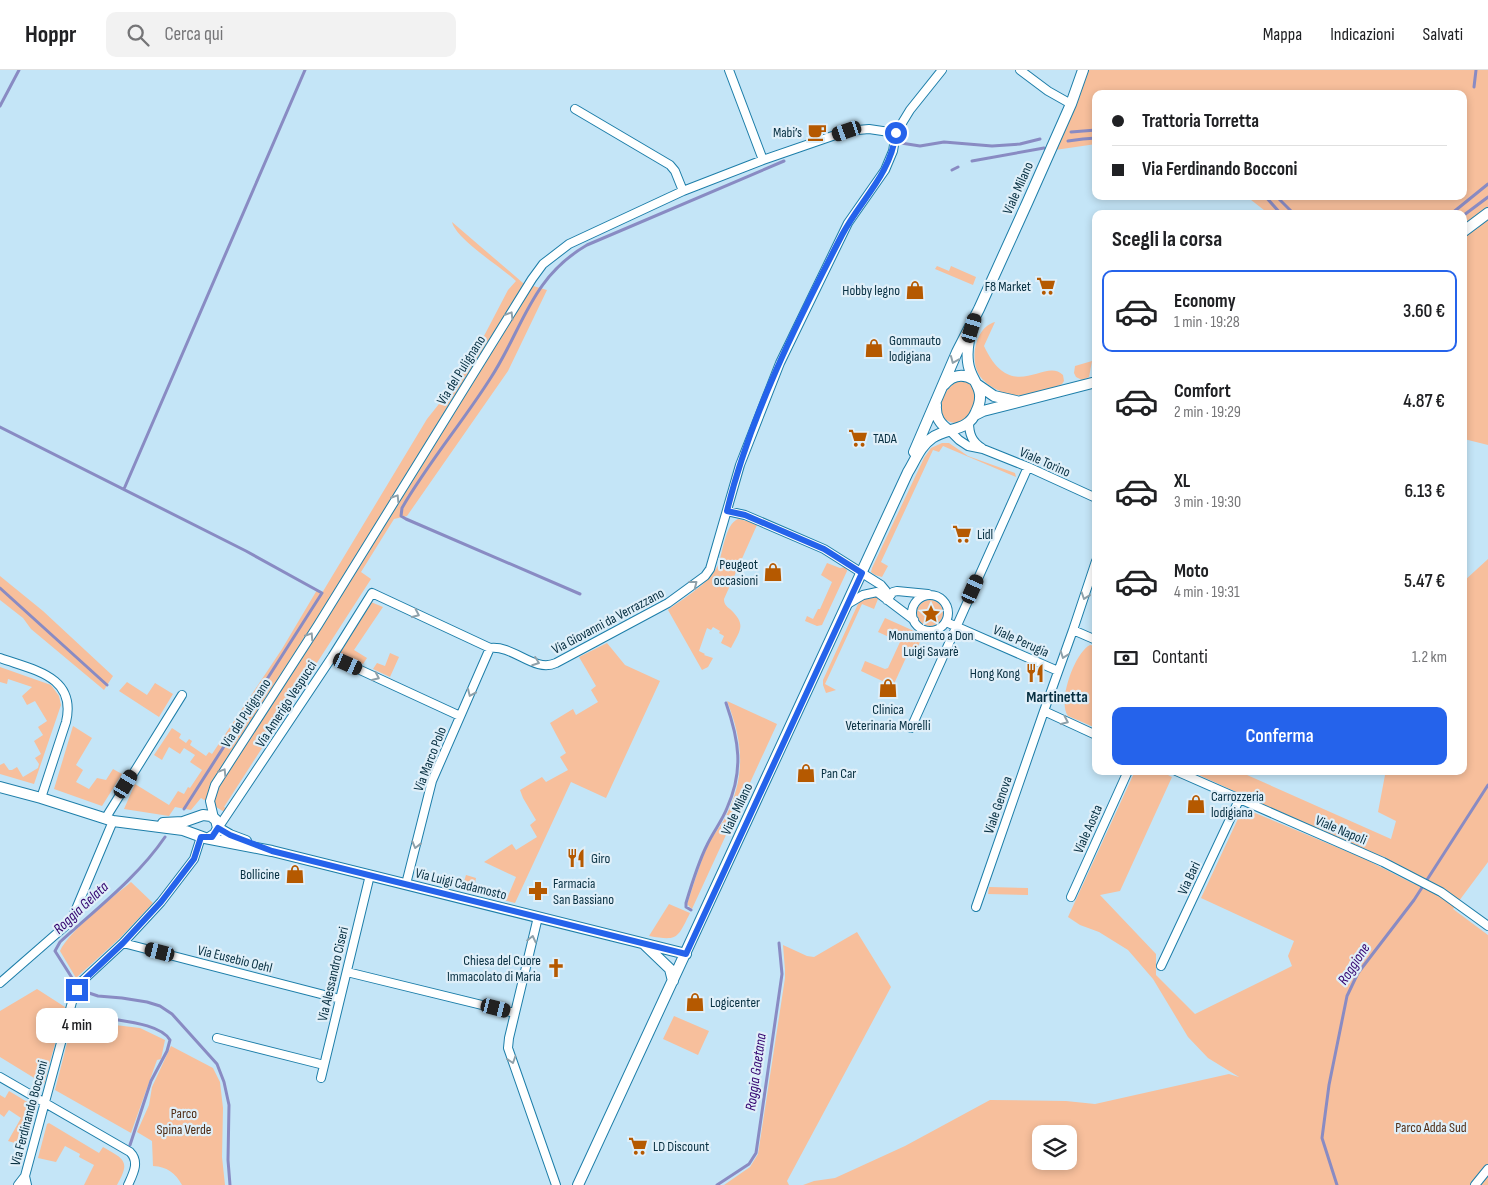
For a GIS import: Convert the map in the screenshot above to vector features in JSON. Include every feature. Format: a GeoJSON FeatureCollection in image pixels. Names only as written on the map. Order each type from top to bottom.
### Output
{"type":"FeatureCollection","features":[{"type":"Feature","properties":{"kind":"street"},"geometry":{"type":"LineString","coordinates":[[730,70],[763,160]]}},
{"type":"Feature","properties":{"kind":"street","name":"Via Giovanni da Verrazzano"},"geometry":{"type":"LineString","coordinates":[[372,593],[490,648],[502,648],[538,664],[551,665],[668,603],[708,572],[752,433],[780,363],[847,225],[885,170],[893,151],[896,133],[910,110],[942,70]]}},
{"type":"Feature","properties":{"kind":"street"},"geometry":{"type":"LineString","coordinates":[[1020,70],[1048,91],[1071,104]]}},
{"type":"Feature","properties":{"kind":"street","name":"Viale Milano"},"geometry":{"type":"LineString","coordinates":[[908,472],[919,440],[957,352],[976,317],[1071,104],[1084,70]]}},
{"type":"Feature","properties":{"kind":"street"},"geometry":{"type":"LineString","coordinates":[[575,109],[670,165],[675,171],[683,191]]}},
{"type":"Feature","properties":{"kind":"street","name":"Via del Pulignano"},"geometry":{"type":"LineString","coordinates":[[216,823],[210,801],[212,790],[543,264],[569,244],[683,191],[763,160],[847,131],[869,129],[896,133]]}},
{"type":"Feature","properties":{"kind":"street"},"geometry":{"type":"LineString","coordinates":[[1467,229],[1488,213]]}},
{"type":"Feature","properties":{"kind":"street","name":"Viale Milano"},"geometry":{"type":"LineString","coordinates":[[578,1185],[908,472],[920,451],[930,439],[963,427],[972,419],[980,399],[976,383],[968,367],[967,355],[969,340],[976,317]]}},
{"type":"Feature","properties":{"kind":"street"},"geometry":{"type":"LineString","coordinates":[[944,385],[952,378],[968,377],[990,394],[1000,398],[1027,400]]}},
{"type":"Feature","properties":{"kind":"street"},"geometry":{"type":"LineString","coordinates":[[984,450],[976,444],[970,431],[972,419],[983,411],[1092,383]]}},
{"type":"Feature","properties":{"kind":"street"},"geometry":{"type":"LineString","coordinates":[[937,401],[936,411],[938,419],[950,431]]}},
{"type":"Feature","properties":{"kind":"street","name":"Viale Torino"},"geometry":{"type":"LineString","coordinates":[[950,431],[964,444],[1028,466],[1092,496]]}},
{"type":"Feature","properties":{"kind":"street"},"geometry":{"type":"LineString","coordinates":[[911,728],[1028,466]]}},
{"type":"Feature","properties":{"kind":"street"},"geometry":{"type":"LineString","coordinates":[[727,511],[745,515],[824,549],[883,586],[886,591],[887,600]]}},
{"type":"Feature","properties":{"kind":"street"},"geometry":{"type":"LineString","coordinates":[[1092,573],[1073,630],[1092,638]]}},
{"type":"Feature","properties":{"kind":"street"},"geometry":{"type":"LineString","coordinates":[[846,605],[860,596],[871,592],[880,593],[887,600],[914,620],[922,629],[928,631],[940,628],[946,622],[948,613],[945,602],[936,595],[897,591],[893,592],[887,600]]}},
{"type":"Feature","properties":{"kind":"street","name":"Via Amerigo Vespucci"},"geometry":{"type":"LineString","coordinates":[[216,823],[332,657],[372,593]]}},
{"type":"Feature","properties":{"kind":"street"},"geometry":{"type":"LineString","coordinates":[[914,620],[913,608],[915,603],[919,598],[930,594]]}},
{"type":"Feature","properties":{"kind":"street","name":"Viale Perugia"},"geometry":{"type":"LineString","coordinates":[[946,622],[1058,671]]}},
{"type":"Feature","properties":{"kind":"street","name":"Viale Genova"},"geometry":{"type":"LineString","coordinates":[[976,907],[1073,630]]}},
{"type":"Feature","properties":{"kind":"street","name":"Via Marco Polo"},"geometry":{"type":"LineString","coordinates":[[406,884],[432,781],[490,648]]}},
{"type":"Feature","properties":{"kind":"street"},"geometry":{"type":"LineString","coordinates":[[332,657],[460,716]]}},
{"type":"Feature","properties":{"kind":"street"},"geometry":{"type":"LineString","coordinates":[[0,658],[42,673],[53,679],[61,686],[66,696],[68,704],[66,722],[42,798]]}},
{"type":"Feature","properties":{"kind":"street"},"geometry":{"type":"LineString","coordinates":[[0,984],[71,921],[109,820],[182,695]]}},
{"type":"Feature","properties":{"kind":"street"},"geometry":{"type":"LineString","coordinates":[[1044,711],[1092,733]]}},
{"type":"Feature","properties":{"kind":"street","name":"Viale Aosta"},"geometry":{"type":"LineString","coordinates":[[1071,897],[1126,775]]}},
{"type":"Feature","properties":{"kind":"street","name":"Viale Napoli"},"geometry":{"type":"LineString","coordinates":[[1185,775],[1383,862],[1441,892],[1488,926]]}},
{"type":"Feature","properties":{"kind":"street"},"geometry":{"type":"LineString","coordinates":[[0,787],[42,798],[109,820],[140,824],[183,822],[200,817],[207,815],[216,823],[215,834],[203,836],[196,831],[195,824],[200,817]]}},
{"type":"Feature","properties":{"kind":"street","name":"Via Bari"},"geometry":{"type":"LineString","coordinates":[[1161,966],[1239,800]]}},
{"type":"Feature","properties":{"kind":"street","name":"Via Luigi Cadamosto"},"geometry":{"type":"LineString","coordinates":[[216,823],[230,835],[272,851]]}},
{"type":"Feature","properties":{"kind":"street","name":"Via Luigi Cadamosto"},"geometry":{"type":"LineString","coordinates":[[140,824],[183,830],[272,851],[686,954]]}},
{"type":"Feature","properties":{"kind":"street","name":"Via Ferdinando Bocconi"},"geometry":{"type":"LineString","coordinates":[[26,1185],[25,1176],[72,1002],[81,982],[123,943],[161,902],[190,866],[203,836]]}},
{"type":"Feature","properties":{"kind":"street","name":"Via Alessandro Ciseri"},"geometry":{"type":"LineString","coordinates":[[321,1078],[370,875]]}},
{"type":"Feature","properties":{"kind":"street"},"geometry":{"type":"LineString","coordinates":[[538,917],[509,1038],[509,1054],[556,1185]]}},
{"type":"Feature","properties":{"kind":"street","name":"Via Eusebio Oehl"},"geometry":{"type":"LineString","coordinates":[[123,943],[340,998]]}},
{"type":"Feature","properties":{"kind":"street","name":"Via Luigi Cadamosto"},"geometry":{"type":"LineString","coordinates":[[643,943],[670,969],[673,981]]}},
{"type":"Feature","properties":{"kind":"street"},"geometry":{"type":"LineString","coordinates":[[347,972],[515,1013]]}},
{"type":"Feature","properties":{"kind":"street"},"geometry":{"type":"LineString","coordinates":[[217,1038],[324,1065]]}},
{"type":"Feature","properties":{"kind":"street"},"geometry":{"type":"LineString","coordinates":[[0,1077],[130,1152],[136,1162],[128,1185]]}},
{"type":"Feature","properties":{"kind":"street"},"geometry":{"type":"LineString","coordinates":[[1475,1185],[1488,1169]]}},
{"type":"Feature","properties":{"kind":"street","name":"Via Ferdinando Bocconi"},"geometry":{"type":"LineString","coordinates":[[18,1185],[25,1176]]}},
{"type":"Feature","properties":{"kind":"green space"},"geometry":{"type":"Polygon","coordinates":[[[1088,70],[1488,70],[1488,445],[1467,440],[1467,210],[1264,210],[1251,200],[1467,200],[1467,90],[1092,90],[1092,145],[1055,150],[1088,70]]]}},
{"type":"Feature","properties":{"kind":"green space"},"geometry":{"type":"Polygon","coordinates":[[[452,222],[523,283],[547,290],[508,371],[407,516],[394,519],[361,572],[371,579],[224,807],[228,809],[226,813],[201,798],[191,810],[175,807],[169,816],[124,809],[135,784],[169,805],[178,791],[184,794],[188,787],[190,788],[202,770],[190,762],[195,755],[184,748],[180,754],[169,747],[162,760],[154,755],[172,728],[181,734],[179,738],[186,743],[189,739],[192,741],[190,745],[206,756],[209,752],[212,754],[282,649],[317,590],[322,593],[427,419],[458,380],[473,357],[508,290],[516,281],[470,244],[455,229],[452,222]]]}},
{"type":"Feature","properties":{"kind":"green space"},"geometry":{"type":"Polygon","coordinates":[[[937,266],[949,271],[951,266],[976,277],[973,285],[935,269],[937,266]]]}},
{"type":"Feature","properties":{"kind":"green space"},"geometry":{"type":"Polygon","coordinates":[[[995,322],[984,346],[995,364],[1006,373],[1017,377],[1056,371],[1063,375],[1064,381],[1062,384],[1040,392],[1006,395],[999,394],[1000,391],[985,382],[978,373],[976,366],[976,343],[983,330],[995,322]]]}},
{"type":"Feature","properties":{"kind":"green space"},"geometry":{"type":"Polygon","coordinates":[[[1092,361],[1089,377],[1082,380],[1076,377],[1074,373],[1075,366],[1092,361]]]}},
{"type":"Feature","properties":{"kind":"green space"},"geometry":{"type":"Polygon","coordinates":[[[958,381],[968,383],[974,389],[975,398],[973,408],[968,416],[960,422],[952,423],[943,417],[941,407],[946,392],[958,381]]]}},
{"type":"Feature","properties":{"kind":"green space"},"geometry":{"type":"Polygon","coordinates":[[[942,443],[949,443],[968,456],[1015,473],[1016,477],[943,446],[939,452],[933,450],[881,562],[888,566],[882,577],[875,575],[871,572],[872,568],[924,458],[931,448],[942,443]]]}},
{"type":"Feature","properties":{"kind":"green space"},"geometry":{"type":"Polygon","coordinates":[[[738,519],[757,525],[724,599],[726,605],[739,619],[740,628],[731,648],[721,643],[724,636],[719,633],[720,631],[713,627],[711,630],[707,628],[699,651],[713,658],[708,667],[702,670],[668,610],[696,590],[714,572],[718,565],[727,533],[738,519]]]}},
{"type":"Feature","properties":{"kind":"green space","name":"Parco Adda Sud"},"geometry":{"type":"Polygon","coordinates":[[[1488,559],[1488,862],[1453,909],[1488,935],[1488,1185],[803,1185],[814,1181],[835,1178],[905,1146],[990,1100],[1066,1101],[1095,1104],[1229,1074],[1239,1077],[1208,1058],[1188,1037],[1153,979],[1128,950],[1099,932],[1080,925],[1068,917],[1133,775],[1168,775],[1172,777],[1120,891],[1100,895],[1156,954],[1156,975],[1195,1014],[1292,966],[1288,956],[1294,941],[1201,898],[1243,808],[1365,859],[1414,884],[1419,877],[1386,858],[1199,775],[1247,775],[1391,839],[1396,821],[1378,812],[1385,775],[1467,775],[1467,578],[1488,559]]]}},
{"type":"Feature","properties":{"kind":"green space"},"geometry":{"type":"Polygon","coordinates":[[[827,563],[840,568],[846,567],[847,571],[822,625],[817,626],[805,621],[807,616],[813,619],[818,609],[820,609],[832,582],[821,575],[827,563]]]}},
{"type":"Feature","properties":{"kind":"green space"},"geometry":{"type":"Polygon","coordinates":[[[0,576],[43,611],[113,676],[104,690],[31,629],[23,618],[0,600],[0,576]]]}},
{"type":"Feature","properties":{"kind":"green space"},"geometry":{"type":"Polygon","coordinates":[[[876,596],[878,599],[874,609],[862,604],[825,684],[836,690],[826,693],[823,680],[858,604],[864,598],[876,596]]]}},
{"type":"Feature","properties":{"kind":"green space"},"geometry":{"type":"Polygon","coordinates":[[[930,600],[939,604],[943,613],[939,622],[930,626],[921,622],[917,613],[921,604],[930,600]]]}},
{"type":"Feature","properties":{"kind":"green space"},"geometry":{"type":"Polygon","coordinates":[[[371,602],[383,607],[354,650],[367,658],[363,664],[340,654],[339,651],[371,602]]]}},
{"type":"Feature","properties":{"kind":"green space"},"geometry":{"type":"Polygon","coordinates":[[[885,618],[923,635],[916,651],[910,649],[893,686],[861,671],[865,661],[885,669],[888,668],[900,642],[878,632],[885,618]]]}},
{"type":"Feature","properties":{"kind":"green space"},"geometry":{"type":"Polygon","coordinates":[[[607,643],[625,665],[660,681],[606,798],[571,782],[515,903],[471,892],[472,887],[463,885],[466,875],[476,878],[474,888],[508,896],[516,877],[484,862],[512,844],[516,850],[537,837],[530,825],[536,820],[520,790],[542,777],[546,782],[568,770],[560,757],[566,753],[550,723],[573,709],[576,715],[598,702],[591,690],[596,686],[579,657],[607,643]]]}},
{"type":"Feature","properties":{"kind":"green space"},"geometry":{"type":"Polygon","coordinates":[[[1092,645],[1092,726],[1068,716],[1065,709],[1066,689],[1069,678],[1084,649],[1092,645]]]}},
{"type":"Feature","properties":{"kind":"green space"},"geometry":{"type":"Polygon","coordinates":[[[390,653],[399,657],[390,677],[373,669],[377,663],[385,666],[390,653]]]}},
{"type":"Feature","properties":{"kind":"green space"},"geometry":{"type":"Polygon","coordinates":[[[0,667],[51,685],[59,696],[61,705],[34,784],[0,774],[0,765],[4,763],[9,770],[17,767],[23,777],[38,768],[39,764],[35,758],[41,754],[34,741],[43,735],[38,727],[47,721],[35,701],[27,705],[22,696],[32,687],[8,679],[7,684],[0,682],[0,667]]]}},
{"type":"Feature","properties":{"kind":"green space"},"geometry":{"type":"Polygon","coordinates":[[[127,682],[147,695],[155,683],[173,694],[159,717],[119,691],[127,682]]]}},
{"type":"Feature","properties":{"kind":"green space"},"geometry":{"type":"Polygon","coordinates":[[[727,701],[777,724],[692,909],[687,904],[700,865],[712,837],[724,820],[731,805],[739,775],[740,761],[737,732],[727,701]]]}},
{"type":"Feature","properties":{"kind":"green space"},"geometry":{"type":"Polygon","coordinates":[[[73,726],[92,738],[76,765],[83,770],[76,782],[89,789],[97,778],[106,780],[113,769],[122,774],[102,806],[54,789],[73,726]]]}},
{"type":"Feature","properties":{"kind":"green space"},"geometry":{"type":"Polygon","coordinates":[[[131,882],[153,903],[120,938],[76,978],[60,951],[81,925],[131,882]]]}},
{"type":"Feature","properties":{"kind":"green space"},"geometry":{"type":"Polygon","coordinates":[[[989,887],[1028,888],[1028,895],[988,894],[989,887]]]}},
{"type":"Feature","properties":{"kind":"green space"},"geometry":{"type":"Polygon","coordinates":[[[669,904],[690,913],[679,933],[671,938],[649,936],[669,904]]]}},
{"type":"Feature","properties":{"kind":"green space"},"geometry":{"type":"Polygon","coordinates":[[[857,932],[891,987],[787,1181],[789,1185],[724,1185],[750,1167],[758,1154],[785,978],[783,945],[807,956],[814,957],[857,932]]]}},
{"type":"Feature","properties":{"kind":"green space"},"geometry":{"type":"Polygon","coordinates":[[[37,989],[65,1007],[44,1084],[0,1057],[0,1011],[37,989]]]}},
{"type":"Feature","properties":{"kind":"green space"},"geometry":{"type":"Polygon","coordinates":[[[75,1012],[115,1025],[140,1028],[165,1040],[161,1059],[157,1060],[131,1133],[55,1090],[75,1012]]]}},
{"type":"Feature","properties":{"kind":"green space"},"geometry":{"type":"Polygon","coordinates":[[[674,1016],[709,1031],[698,1055],[663,1039],[674,1016]]]}},
{"type":"Feature","properties":{"kind":"green space","name":"Parco Spina Verde"},"geometry":{"type":"Polygon","coordinates":[[[171,1046],[213,1068],[220,1082],[223,1108],[222,1157],[225,1185],[182,1185],[170,1171],[153,1166],[152,1141],[137,1132],[149,1105],[152,1087],[171,1046]]]}},
{"type":"Feature","properties":{"kind":"green space"},"geometry":{"type":"Polygon","coordinates":[[[9,1091],[34,1106],[35,1109],[25,1146],[8,1141],[21,1118],[9,1110],[4,1117],[0,1114],[0,1095],[5,1098],[9,1091]]]}},
{"type":"Feature","properties":{"kind":"green space"},"geometry":{"type":"Polygon","coordinates":[[[49,1123],[99,1153],[103,1147],[120,1158],[123,1162],[124,1171],[117,1185],[84,1185],[94,1165],[79,1157],[80,1154],[65,1146],[56,1162],[38,1158],[47,1124],[49,1123]]]}},
{"type":"Feature","properties":{"kind":"waterway"},"geometry":{"type":"LineString","coordinates":[[0,106],[19,70]]}},
{"type":"Feature","properties":{"kind":"waterway"},"geometry":{"type":"LineString","coordinates":[[124,489],[305,70]]}},
{"type":"Feature","properties":{"kind":"waterway"},"geometry":{"type":"LineString","coordinates":[[1474,87],[1476,70]]}},
{"type":"Feature","properties":{"kind":"waterway"},"geometry":{"type":"LineString","coordinates":[[1071,132],[1092,130]]}},
{"type":"Feature","properties":{"kind":"waterway"},"geometry":{"type":"LineString","coordinates":[[1068,141],[1092,138]]}},
{"type":"Feature","properties":{"kind":"waterway"},"geometry":{"type":"LineString","coordinates":[[901,143],[920,146],[944,142],[992,146],[1020,144],[1040,139]]}},
{"type":"Feature","properties":{"kind":"waterway"},"geometry":{"type":"LineString","coordinates":[[972,161],[1044,148]]}},
{"type":"Feature","properties":{"kind":"waterway"},"geometry":{"type":"LineString","coordinates":[[580,594],[406,519],[401,516],[402,508],[490,379],[540,289],[552,273],[568,258],[587,245],[784,161]]}},
{"type":"Feature","properties":{"kind":"waterway"},"geometry":{"type":"LineString","coordinates":[[952,170],[958,167]]}},
{"type":"Feature","properties":{"kind":"waterway"},"geometry":{"type":"LineString","coordinates":[[1456,210],[1488,184]]}},
{"type":"Feature","properties":{"kind":"waterway"},"geometry":{"type":"LineString","coordinates":[[1467,213],[1488,197]]}},
{"type":"Feature","properties":{"kind":"waterway"},"geometry":{"type":"LineString","coordinates":[[1269,200],[1277,210]]}},
{"type":"Feature","properties":{"kind":"waterway"},"geometry":{"type":"LineString","coordinates":[[1280,200],[1290,210]]}},
{"type":"Feature","properties":{"kind":"waterway"},"geometry":{"type":"LineString","coordinates":[[0,427],[246,551],[322,593],[184,809]]}},
{"type":"Feature","properties":{"kind":"waterway"},"geometry":{"type":"LineString","coordinates":[[0,588],[107,685]]}},
{"type":"Feature","properties":{"kind":"waterway","name":"Roggia Gaetana"},"geometry":{"type":"LineString","coordinates":[[691,910],[686,907],[686,903],[695,873],[707,845],[725,813],[736,781],[738,768],[737,742],[726,703]]}},
{"type":"Feature","properties":{"kind":"waterway","name":"Roggione"},"geometry":{"type":"LineString","coordinates":[[1337,1185],[1322,1138],[1329,1085],[1347,996],[1358,973],[1414,900],[1488,785]]}},
{"type":"Feature","properties":{"kind":"waterway","name":"Roggia Gelata"},"geometry":{"type":"LineString","coordinates":[[165,837],[129,880],[60,942],[55,951],[74,981],[89,993],[98,996],[147,1002],[160,1006],[172,1014],[217,1064],[224,1082],[229,1105],[228,1160],[230,1185]]}},
{"type":"Feature","properties":{"kind":"waterway","name":"Roggia Gaetana"},"geometry":{"type":"LineString","coordinates":[[717,1185],[749,1164],[756,1153],[782,974],[779,943]]}},
{"type":"Feature","properties":{"kind":"waterway"},"geometry":{"type":"LineString","coordinates":[[78,1010],[101,1017],[149,1026],[165,1034],[170,1040],[167,1051],[151,1081],[130,1145]]}},
{"type":"Feature","properties":{"kind":"place","name":"Mabi’s"},"geometry":{"type":"Point","coordinates":[817,132]}},
{"type":"Feature","properties":{"kind":"place","name":"F8 Market"},"geometry":{"type":"Point","coordinates":[1046,286]}},
{"type":"Feature","properties":{"kind":"place","name":"Hobby legno"},"geometry":{"type":"Point","coordinates":[915,290]}},
{"type":"Feature","properties":{"kind":"place","name":"Gommauto lodigiana"},"geometry":{"type":"Point","coordinates":[874,348]}},
{"type":"Feature","properties":{"kind":"place","name":"TADA"},"geometry":{"type":"Point","coordinates":[858,438]}},
{"type":"Feature","properties":{"kind":"place","name":"Lidl"},"geometry":{"type":"Point","coordinates":[962,534]}},
{"type":"Feature","properties":{"kind":"place","name":"Peugeot occasioni"},"geometry":{"type":"Point","coordinates":[773,572]}},
{"type":"Feature","properties":{"kind":"place","name":"Monumento a Don Luigi Savarè"},"geometry":{"type":"Point","coordinates":[931,614]}},
{"type":"Feature","properties":{"kind":"place","name":"Hong Kong"},"geometry":{"type":"Point","coordinates":[1035,673]}},
{"type":"Feature","properties":{"kind":"place","name":"Clinica Veterinaria Morelli"},"geometry":{"type":"Point","coordinates":[888,688]}},
{"type":"Feature","properties":{"kind":"place","name":"Pan Car"},"geometry":{"type":"Point","coordinates":[806,773]}},
{"type":"Feature","properties":{"kind":"place","name":"Carrozzeria lodigiana"},"geometry":{"type":"Point","coordinates":[1196,804]}},
{"type":"Feature","properties":{"kind":"place","name":"Giro"},"geometry":{"type":"Point","coordinates":[576,858]}},
{"type":"Feature","properties":{"kind":"place","name":"Bollicine"},"geometry":{"type":"Point","coordinates":[295,874]}},
{"type":"Feature","properties":{"kind":"place","name":"Farmacia San Bassiano"},"geometry":{"type":"Point","coordinates":[538,891]}},
{"type":"Feature","properties":{"kind":"place","name":"Chiesa del Cuore Immacolato di Maria"},"geometry":{"type":"Point","coordinates":[556,968]}},
{"type":"Feature","properties":{"kind":"place","name":"Logicenter"},"geometry":{"type":"Point","coordinates":[695,1002]}},
{"type":"Feature","properties":{"kind":"place","name":"LD Discount"},"geometry":{"type":"Point","coordinates":[638,1146]}},
{"type":"Feature","properties":{"kind":"district","name":"Martinetta"},"geometry":{"type":"Point","coordinates":[1057,697]}},
{"type":"Feature","properties":{"kind":"route"},"geometry":{"type":"LineString","coordinates":[[77,990],[81,982],[123,943],[161,902],[190,866],[197,852],[201,837],[212,837],[218,828],[230,835],[272,851],[686,954],[736,842],[862,573],[824,549],[745,515],[727,511],[740,465],[780,363],[847,225],[885,170],[893,151],[896,133]]}}]}
